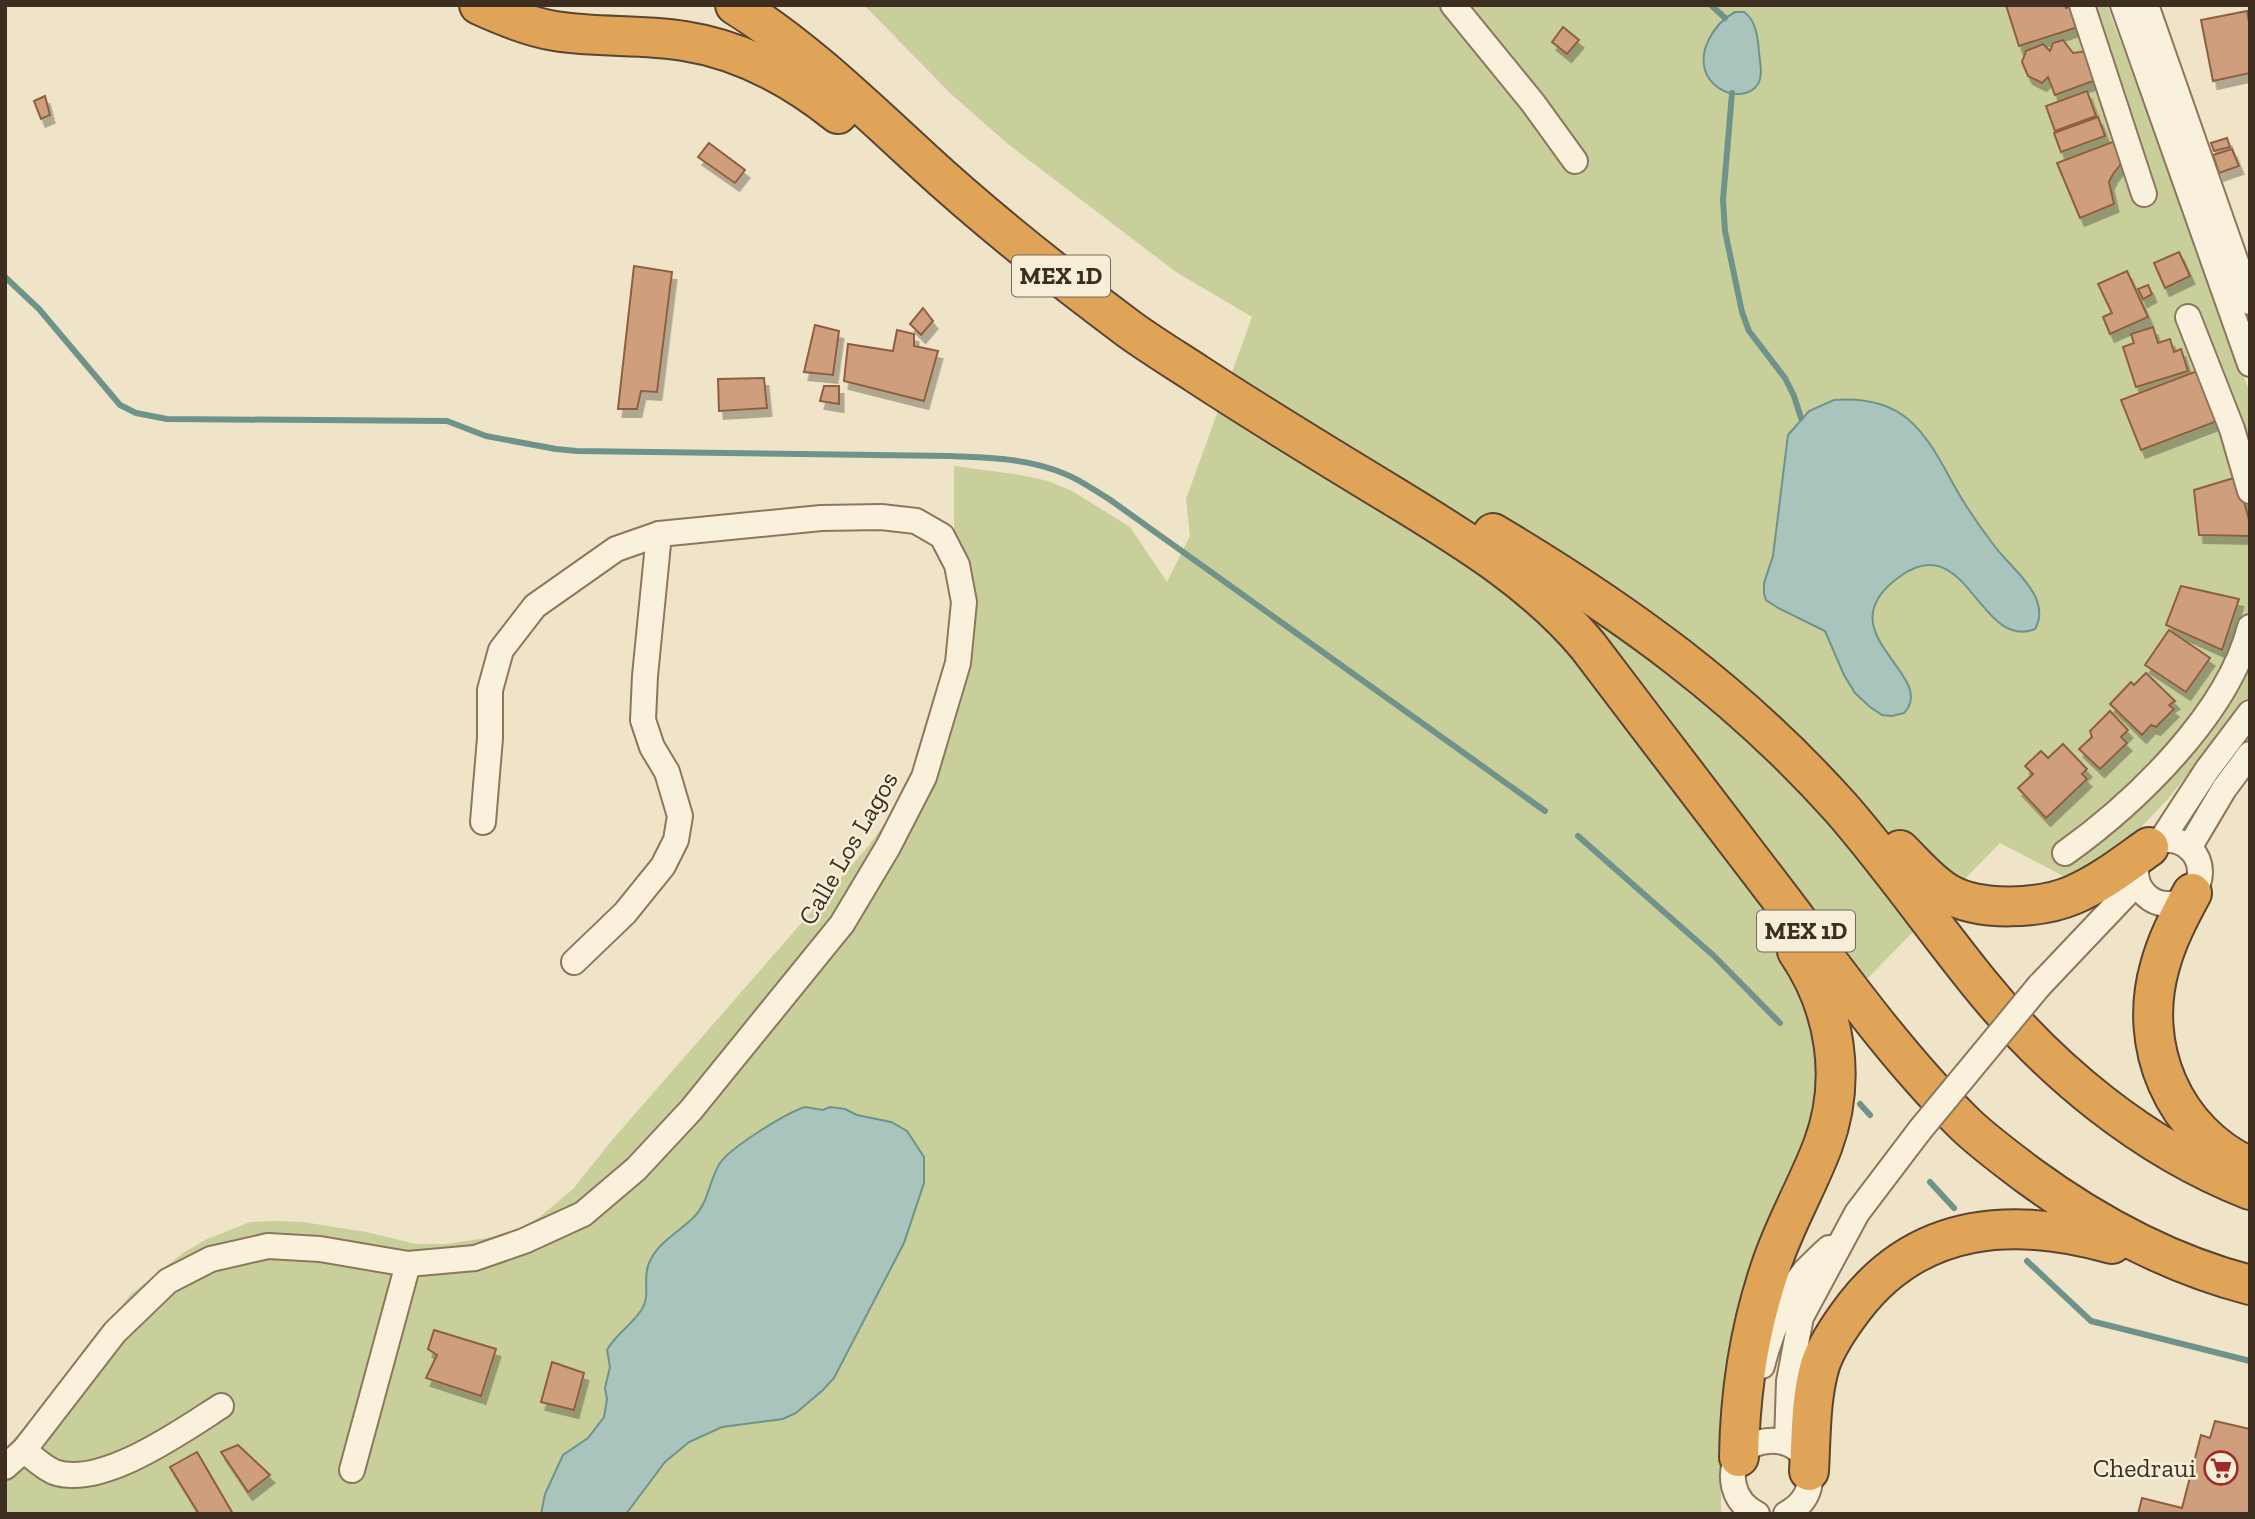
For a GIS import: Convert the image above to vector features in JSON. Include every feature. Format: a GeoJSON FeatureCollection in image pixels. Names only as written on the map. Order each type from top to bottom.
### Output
{"type":"FeatureCollection","features":[{"type":"Feature","properties":{"kind":"highway"},"geometry":{"type":"LineString","coordinates":[[479,5],[520,22],[553,31],[673,39],[724,50],[776,72],[812,94],[846,120],[922,160]]}},
{"type":"Feature","properties":{"kind":"highway","name":"MEX 1D"},"geometry":{"type":"LineString","coordinates":[[735,5],[802,53],[860,101],[922,160],[998,226],[1131,331],[1256,413],[1604,601],[1707,678],[1761,727],[1841,809],[1980,985],[2034,1045],[2110,1111],[2185,1159],[2250,1190]]}},
{"type":"Feature","properties":{"kind":"highway","name":"MEX 1D"},"geometry":{"type":"LineString","coordinates":[[754,5],[809,44],[1009,212],[1142,316],[1414,498],[1569,623],[1839,975],[1929,1085],[1968,1127],[2061,1199],[2111,1230],[2187,1264],[2250,1285]]}},
{"type":"Feature","properties":{"kind":"highway"},"geometry":{"type":"LineString","coordinates":[[1414,498],[1555,552],[1624,594],[1663,622],[1734,678],[1794,733],[1924,875],[1948,894],[1996,906],[2034,905],[2073,895],[2148,855]]}},
{"type":"Feature","properties":{"kind":"highway"},"geometry":{"type":"LineString","coordinates":[[1414,498],[1524,603],[1572,656],[1801,957],[1829,1017],[1836,1062],[1830,1123],[1815,1164],[1781,1237],[1759,1306],[1746,1365],[1740,1420],[1747,1450]]}},
{"type":"Feature","properties":{"kind":"highway"},"geometry":{"type":"LineString","coordinates":[[2182,899],[2178,918],[2159,968],[2153,1007],[2155,1048],[2163,1076],[2182,1113],[2213,1144],[2250,1167]]}},
{"type":"Feature","properties":{"kind":"highway"},"geometry":{"type":"LineString","coordinates":[[1797,1489],[1815,1382],[1822,1361],[1846,1317],[1868,1289],[1898,1263],[1938,1242],[1963,1234],[2015,1228],[2074,1233],[2187,1264]]}},
{"type":"Feature","properties":{"kind":"street"},"geometry":{"type":"LineString","coordinates":[[1453,5],[1533,103],[1575,161]]}},
{"type":"Feature","properties":{"kind":"street"},"geometry":{"type":"LineString","coordinates":[[2082,5],[2144,194]]}},
{"type":"Feature","properties":{"kind":"street"},"geometry":{"type":"LineString","coordinates":[[2123,5],[2250,302]]}},
{"type":"Feature","properties":{"kind":"street"},"geometry":{"type":"LineString","coordinates":[[2146,5],[2175,84],[2191,166],[2250,363]]}},
{"type":"Feature","properties":{"kind":"street"},"geometry":{"type":"LineString","coordinates":[[2188,317],[2232,429],[2250,491]]}},
{"type":"Feature","properties":{"kind":"street","name":"Calle Los Lagos"},"geometry":{"type":"LineString","coordinates":[[5,1467],[23,1450],[115,1332],[168,1281],[211,1259],[268,1247],[320,1249],[408,1264],[475,1258],[524,1241],[583,1214],[628,1177],[691,1110],[842,925],[888,847],[924,777],[958,663],[964,602],[957,565],[942,536],[916,521],[881,517],[821,518],[659,534],[616,550],[535,606],[501,650],[490,690],[489,752],[483,822]]}},
{"type":"Feature","properties":{"kind":"street"},"geometry":{"type":"LineString","coordinates":[[573,962],[625,913],[663,866],[676,840],[680,816],[667,772],[652,747],[643,720],[659,534]]}},
{"type":"Feature","properties":{"kind":"street"},"geometry":{"type":"LineString","coordinates":[[2065,853],[2113,817],[2171,758],[2224,688],[2248,640]]}},
{"type":"Feature","properties":{"kind":"street"},"geometry":{"type":"LineString","coordinates":[[2189,848],[2224,789],[2245,745],[2250,713]]}},
{"type":"Feature","properties":{"kind":"street"},"geometry":{"type":"LineString","coordinates":[[1797,1489],[1789,1381],[1801,1317],[1845,1233],[1888,1170],[2039,986],[2131,889],[2148,855],[2207,770],[2245,745]]}},
{"type":"Feature","properties":{"kind":"street"},"geometry":{"type":"LineString","coordinates":[[2096,926],[2133,908],[2182,899],[2198,883],[2198,860],[2189,848],[2171,841],[2148,855],[2141,889],[2149,898],[2159,903],[2182,899]]}},
{"type":"Feature","properties":{"kind":"street"},"geometry":{"type":"LineString","coordinates":[[1746,1510],[1735,1491],[1732,1479],[1747,1450],[1756,1390],[1775,1328],[1804,1273],[1845,1233]]}},
{"type":"Feature","properties":{"kind":"street"},"geometry":{"type":"LineString","coordinates":[[352,1470],[408,1264]]}},
{"type":"Feature","properties":{"kind":"street"},"geometry":{"type":"LineString","coordinates":[[23,1450],[54,1472],[85,1474],[111,1467],[140,1454],[221,1406]]}},
{"type":"Feature","properties":{"kind":"street"},"geometry":{"type":"LineString","coordinates":[[1747,1450],[1771,1440],[1797,1489]]}},
{"type":"Feature","properties":{"kind":"green space"},"geometry":{"type":"Polygon","coordinates":[[[864,5],[2107,5],[2250,393],[2250,710],[2201,757],[2168,799],[2123,846],[2069,879],[2000,843],[1823,1024],[1821,1088],[1721,1450],[1721,1514],[5,1514],[5,1448],[33,1418],[130,1295],[183,1253],[205,1240],[250,1222],[277,1221],[303,1222],[366,1232],[416,1244],[446,1244],[493,1237],[518,1229],[541,1216],[573,1189],[613,1139],[866,849],[897,807],[921,756],[954,634],[954,466],[1021,475],[1048,481],[1072,491],[1130,527],[1167,582],[1190,536],[1186,499],[1252,317],[1176,272],[1009,145],[950,93],[864,5]]]}},
{"type":"Feature","properties":{"kind":"water"},"geometry":{"type":"Polygon","coordinates":[[[1735,12],[1744,12],[1754,24],[1761,68],[1758,84],[1750,91],[1740,94],[1729,93],[1710,80],[1705,69],[1704,55],[1714,31],[1735,12]]]}},
{"type":"Feature","properties":{"kind":"water"},"geometry":{"type":"Polygon","coordinates":[[[1834,400],[1855,400],[1883,405],[1901,414],[1918,429],[1975,519],[1998,551],[2027,583],[2038,606],[2039,617],[2035,629],[2016,631],[2000,624],[1958,578],[1942,568],[1924,565],[1902,575],[1880,595],[1873,613],[1875,631],[1905,679],[1911,694],[1904,713],[1892,716],[1882,715],[1855,693],[1825,631],[1778,608],[1766,600],[1764,594],[1764,583],[1773,556],[1788,435],[1809,411],[1834,400]]]}},
{"type":"Feature","properties":{"kind":"water"},"geometry":{"type":"Polygon","coordinates":[[[805,1107],[845,1109],[857,1115],[891,1122],[907,1131],[924,1157],[924,1183],[904,1243],[834,1378],[796,1413],[783,1419],[722,1427],[689,1442],[665,1462],[626,1514],[541,1514],[545,1494],[563,1455],[588,1438],[604,1417],[607,1399],[605,1388],[610,1367],[607,1350],[645,1304],[647,1269],[653,1256],[663,1243],[699,1211],[716,1170],[726,1156],[760,1131],[805,1107]]]}},
{"type":"Feature","properties":{"kind":"building"},"geometry":{"type":"Polygon","coordinates":[[[2006,5],[2072,6],[2078,27],[2019,46],[2006,5]]]}},
{"type":"Feature","properties":{"kind":"building"},"geometry":{"type":"Polygon","coordinates":[[[2247,11],[2250,27],[2250,73],[2213,81],[2201,20],[2247,11]]]}},
{"type":"Feature","properties":{"kind":"building"},"geometry":{"type":"Polygon","coordinates":[[[1563,27],[1579,40],[1567,54],[1552,42],[1563,27]]]}},
{"type":"Feature","properties":{"kind":"building"},"geometry":{"type":"Polygon","coordinates":[[[2063,40],[2073,53],[2087,51],[2096,80],[2055,95],[2048,77],[2042,83],[2028,76],[2022,62],[2026,51],[2043,44],[2050,51],[2053,43],[2063,40]]]}},
{"type":"Feature","properties":{"kind":"building"},"geometry":{"type":"Polygon","coordinates":[[[2087,91],[2096,116],[2055,131],[2046,106],[2087,91]]]}},
{"type":"Feature","properties":{"kind":"building"},"geometry":{"type":"Polygon","coordinates":[[[45,96],[50,115],[41,119],[34,101],[45,96]]]}},
{"type":"Feature","properties":{"kind":"building"},"geometry":{"type":"Polygon","coordinates":[[[2098,117],[2105,136],[2061,152],[2054,133],[2098,117]]]}},
{"type":"Feature","properties":{"kind":"building"},"geometry":{"type":"Polygon","coordinates":[[[2227,138],[2230,147],[2214,151],[2211,143],[2227,138]]]}},
{"type":"Feature","properties":{"kind":"building"},"geometry":{"type":"Polygon","coordinates":[[[2115,141],[2121,164],[2109,182],[2114,204],[2080,218],[2057,163],[2115,141]]]}},
{"type":"Feature","properties":{"kind":"building"},"geometry":{"type":"Polygon","coordinates":[[[709,143],[745,170],[735,183],[698,157],[709,143]]]}},
{"type":"Feature","properties":{"kind":"building"},"geometry":{"type":"Polygon","coordinates":[[[2232,149],[2239,166],[2219,173],[2213,155],[2232,149]]]}},
{"type":"Feature","properties":{"kind":"building"},"geometry":{"type":"Polygon","coordinates":[[[2179,252],[2190,276],[2165,288],[2154,263],[2179,252]]]}},
{"type":"Feature","properties":{"kind":"building"},"geometry":{"type":"Polygon","coordinates":[[[634,266],[672,272],[657,392],[641,391],[637,409],[618,409],[634,266]]]}},
{"type":"Feature","properties":{"kind":"building"},"geometry":{"type":"Polygon","coordinates":[[[2127,271],[2148,317],[2110,334],[2103,317],[2112,313],[2098,284],[2127,271]]]}},
{"type":"Feature","properties":{"kind":"building"},"geometry":{"type":"Polygon","coordinates":[[[2148,285],[2152,294],[2143,299],[2138,289],[2148,285]]]}},
{"type":"Feature","properties":{"kind":"building"},"geometry":{"type":"Polygon","coordinates":[[[923,308],[933,321],[921,335],[910,324],[923,308]]]}},
{"type":"Feature","properties":{"kind":"building"},"geometry":{"type":"Polygon","coordinates":[[[815,325],[839,331],[833,375],[804,372],[815,325]]]}},
{"type":"Feature","properties":{"kind":"building"},"geometry":{"type":"Polygon","coordinates":[[[2153,327],[2158,343],[2170,339],[2174,352],[2181,349],[2188,371],[2136,387],[2123,347],[2134,343],[2131,334],[2153,327]]]}},
{"type":"Feature","properties":{"kind":"building"},"geometry":{"type":"Polygon","coordinates":[[[897,330],[914,334],[914,346],[938,351],[924,401],[844,381],[848,344],[893,351],[897,330]]]}},
{"type":"Feature","properties":{"kind":"building"},"geometry":{"type":"Polygon","coordinates":[[[2197,371],[2217,421],[2141,450],[2121,400],[2197,371]]]}},
{"type":"Feature","properties":{"kind":"building"},"geometry":{"type":"Polygon","coordinates":[[[764,378],[767,408],[719,411],[718,379],[764,378]]]}},
{"type":"Feature","properties":{"kind":"building"},"geometry":{"type":"Polygon","coordinates":[[[824,386],[839,386],[839,404],[820,401],[824,386]]]}},
{"type":"Feature","properties":{"kind":"building"},"geometry":{"type":"Polygon","coordinates":[[[2237,477],[2250,523],[2250,536],[2199,535],[2194,490],[2237,477]]]}},
{"type":"Feature","properties":{"kind":"building"},"geometry":{"type":"Polygon","coordinates":[[[2181,586],[2239,599],[2222,650],[2166,625],[2181,586]]]}},
{"type":"Feature","properties":{"kind":"building"},"geometry":{"type":"Polygon","coordinates":[[[2169,630],[2210,658],[2186,692],[2145,665],[2169,630]]]}},
{"type":"Feature","properties":{"kind":"building"},"geometry":{"type":"Polygon","coordinates":[[[2146,673],[2175,701],[2169,705],[2174,709],[2156,727],[2151,725],[2142,735],[2110,704],[2131,682],[2134,685],[2146,673]]]}},
{"type":"Feature","properties":{"kind":"building"},"geometry":{"type":"Polygon","coordinates":[[[2110,711],[2128,730],[2121,737],[2127,743],[2100,769],[2079,749],[2092,737],[2090,731],[2110,711]]]}},
{"type":"Feature","properties":{"kind":"building"},"geometry":{"type":"Polygon","coordinates":[[[2063,744],[2087,769],[2082,774],[2087,779],[2046,818],[2018,788],[2033,774],[2025,766],[2041,751],[2048,758],[2063,744]]]}},
{"type":"Feature","properties":{"kind":"building"},"geometry":{"type":"Polygon","coordinates":[[[434,1330],[496,1349],[481,1396],[426,1378],[437,1355],[428,1349],[434,1330]]]}},
{"type":"Feature","properties":{"kind":"building"},"geometry":{"type":"Polygon","coordinates":[[[552,1362],[584,1373],[574,1410],[541,1402],[552,1362]]]}},
{"type":"Feature","properties":{"kind":"building","name":"Chedraui"},"geometry":{"type":"Polygon","coordinates":[[[2215,1421],[2250,1429],[2250,1514],[2138,1514],[2142,1498],[2182,1508],[2201,1435],[2210,1438],[2215,1421]]]}},
{"type":"Feature","properties":{"kind":"building"},"geometry":{"type":"Polygon","coordinates":[[[238,1445],[270,1475],[248,1492],[221,1452],[238,1445]]]}},
{"type":"Feature","properties":{"kind":"building"},"geometry":{"type":"Polygon","coordinates":[[[197,1452],[233,1514],[199,1514],[170,1467],[197,1452]]]}},
{"type":"Feature","properties":{"kind":"waterway"},"geometry":{"type":"LineString","coordinates":[[1711,5],[1725,18]]}},
{"type":"Feature","properties":{"kind":"waterway"},"geometry":{"type":"LineString","coordinates":[[1732,93],[1723,200],[1725,231],[1742,312],[1749,331],[1785,378],[1801,418]]}},
{"type":"Feature","properties":{"kind":"waterway"},"geometry":{"type":"LineString","coordinates":[[5,277],[39,309],[120,405],[136,413],[167,419],[447,421],[486,436],[577,451],[950,456],[1008,460],[1051,469],[1077,479],[1109,499],[1545,811]]}},
{"type":"Feature","properties":{"kind":"waterway"},"geometry":{"type":"LineString","coordinates":[[1578,836],[1714,956],[1780,1023]]}},
{"type":"Feature","properties":{"kind":"waterway"},"geometry":{"type":"LineString","coordinates":[[1860,1104],[1870,1115]]}},
{"type":"Feature","properties":{"kind":"waterway"},"geometry":{"type":"LineString","coordinates":[[1930,1182],[1954,1208]]}},
{"type":"Feature","properties":{"kind":"waterway"},"geometry":{"type":"LineString","coordinates":[[2027,1261],[2091,1321],[2250,1361]]}},
{"type":"Feature","properties":{"kind":"place","name":"Chedraui"},"geometry":{"type":"Point","coordinates":[2221,1468]}}]}
